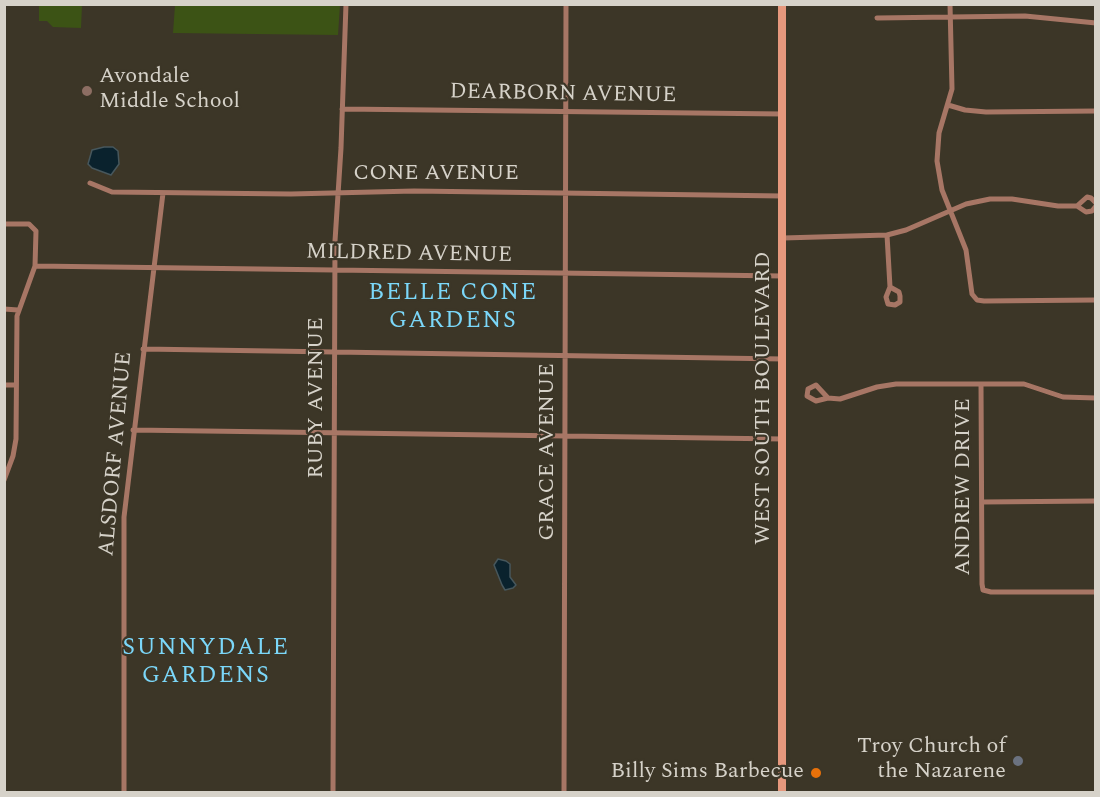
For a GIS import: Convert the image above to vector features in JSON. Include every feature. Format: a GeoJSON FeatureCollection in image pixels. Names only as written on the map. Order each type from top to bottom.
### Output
{"type":"FeatureCollection","features":[{"type":"Feature","properties":{"kind":"street","name":"RUBY AVENUE"},"geometry":{"type":"LineString","coordinates":[[333,792],[335,271],[346,4]]}},
{"type":"Feature","properties":{"kind":"street","name":"GRACE AVENUE"},"geometry":{"type":"LineString","coordinates":[[564,792],[566,4]]}},
{"type":"Feature","properties":{"kind":"street","name":"WEST SOUTH BOULEVARD"},"geometry":{"type":"LineString","coordinates":[[782,4],[782,792]]}},
{"type":"Feature","properties":{"kind":"street"},"geometry":{"type":"LineString","coordinates":[[950,4],[952,81],[948,105],[939,133],[937,161],[942,190],[966,250],[974,297],[984,301],[1095,300]]}},
{"type":"Feature","properties":{"kind":"street"},"geometry":{"type":"LineString","coordinates":[[877,18],[1025,16],[1095,23]]}},
{"type":"Feature","properties":{"kind":"street"},"geometry":{"type":"LineString","coordinates":[[948,105],[965,110],[986,112],[1095,111]]}},
{"type":"Feature","properties":{"kind":"street","name":"DEARBORN AVENUE"},"geometry":{"type":"LineString","coordinates":[[342,109],[783,114]]}},
{"type":"Feature","properties":{"kind":"street","name":"CONE AVENUE"},"geometry":{"type":"LineString","coordinates":[[90,183],[112,192],[163,193],[566,192],[783,196]]}},
{"type":"Feature","properties":{"kind":"street","name":"ALSDORF AVENUE"},"geometry":{"type":"LineString","coordinates":[[124,792],[123,539],[133,430],[163,193]]}},
{"type":"Feature","properties":{"kind":"street"},"geometry":{"type":"LineString","coordinates":[[783,238],[887,235],[906,230],[975,201],[998,198],[1049,205],[1077,206],[1089,212],[1095,205],[1091,198],[1087,197],[1077,206]]}},
{"type":"Feature","properties":{"kind":"street"},"geometry":{"type":"LineString","coordinates":[[4,224],[29,224],[36,231],[35,267],[18,310],[16,439],[4,480]]}},
{"type":"Feature","properties":{"kind":"street"},"geometry":{"type":"LineString","coordinates":[[887,235],[890,287]]}},
{"type":"Feature","properties":{"kind":"street","name":"MILDRED AVENUE"},"geometry":{"type":"LineString","coordinates":[[35,267],[783,276]]}},
{"type":"Feature","properties":{"kind":"street"},"geometry":{"type":"LineString","coordinates":[[4,309],[18,310]]}},
{"type":"Feature","properties":{"kind":"street"},"geometry":{"type":"LineString","coordinates":[[143,349],[783,359]]}},
{"type":"Feature","properties":{"kind":"street","name":"ANDREW DRIVE"},"geometry":{"type":"LineString","coordinates":[[981,384],[982,584],[984,590],[991,592],[1095,592]]}},
{"type":"Feature","properties":{"kind":"street"},"geometry":{"type":"LineString","coordinates":[[828,398],[846,398],[889,385],[1024,384],[1064,397],[1095,398]]}},
{"type":"Feature","properties":{"kind":"street"},"geometry":{"type":"LineString","coordinates":[[4,385],[16,385]]}},
{"type":"Feature","properties":{"kind":"street"},"geometry":{"type":"LineString","coordinates":[[133,430],[782,439]]}},
{"type":"Feature","properties":{"kind":"street"},"geometry":{"type":"LineString","coordinates":[[981,502],[1095,501]]}},
{"type":"Feature","properties":{"kind":"green space"},"geometry":{"type":"Polygon","coordinates":[[[39,5],[82,5],[81,28],[53,27],[47,21],[39,21],[39,5]]]}},
{"type":"Feature","properties":{"kind":"green space"},"geometry":{"type":"Polygon","coordinates":[[[175,5],[340,5],[338,35],[173,33],[175,5]]]}},
{"type":"Feature","properties":{"kind":"water"},"geometry":{"type":"Polygon","coordinates":[[[113,147],[118,151],[119,164],[111,175],[92,168],[88,164],[92,150],[113,147]]]}},
{"type":"Feature","properties":{"kind":"water"},"geometry":{"type":"Polygon","coordinates":[[[498,559],[510,564],[510,577],[516,585],[513,588],[505,590],[502,585],[494,565],[498,559]]]}},
{"type":"Feature","properties":{"kind":"place","name":"Avondale Middle School"},"geometry":{"type":"Point","coordinates":[87,91]}},
{"type":"Feature","properties":{"kind":"place","name":"Troy Church of the Nazarene"},"geometry":{"type":"Point","coordinates":[1018,761]}},
{"type":"Feature","properties":{"kind":"place","name":"Billy Sims Barbecue"},"geometry":{"type":"Point","coordinates":[816,773]}},
{"type":"Feature","properties":{"kind":"district","name":"BELLE CONE GARDENS"},"geometry":{"type":"Point","coordinates":[453,308]}},
{"type":"Feature","properties":{"kind":"district","name":"SUNNYDALE GARDENS"},"geometry":{"type":"Point","coordinates":[206,663]}}]}
